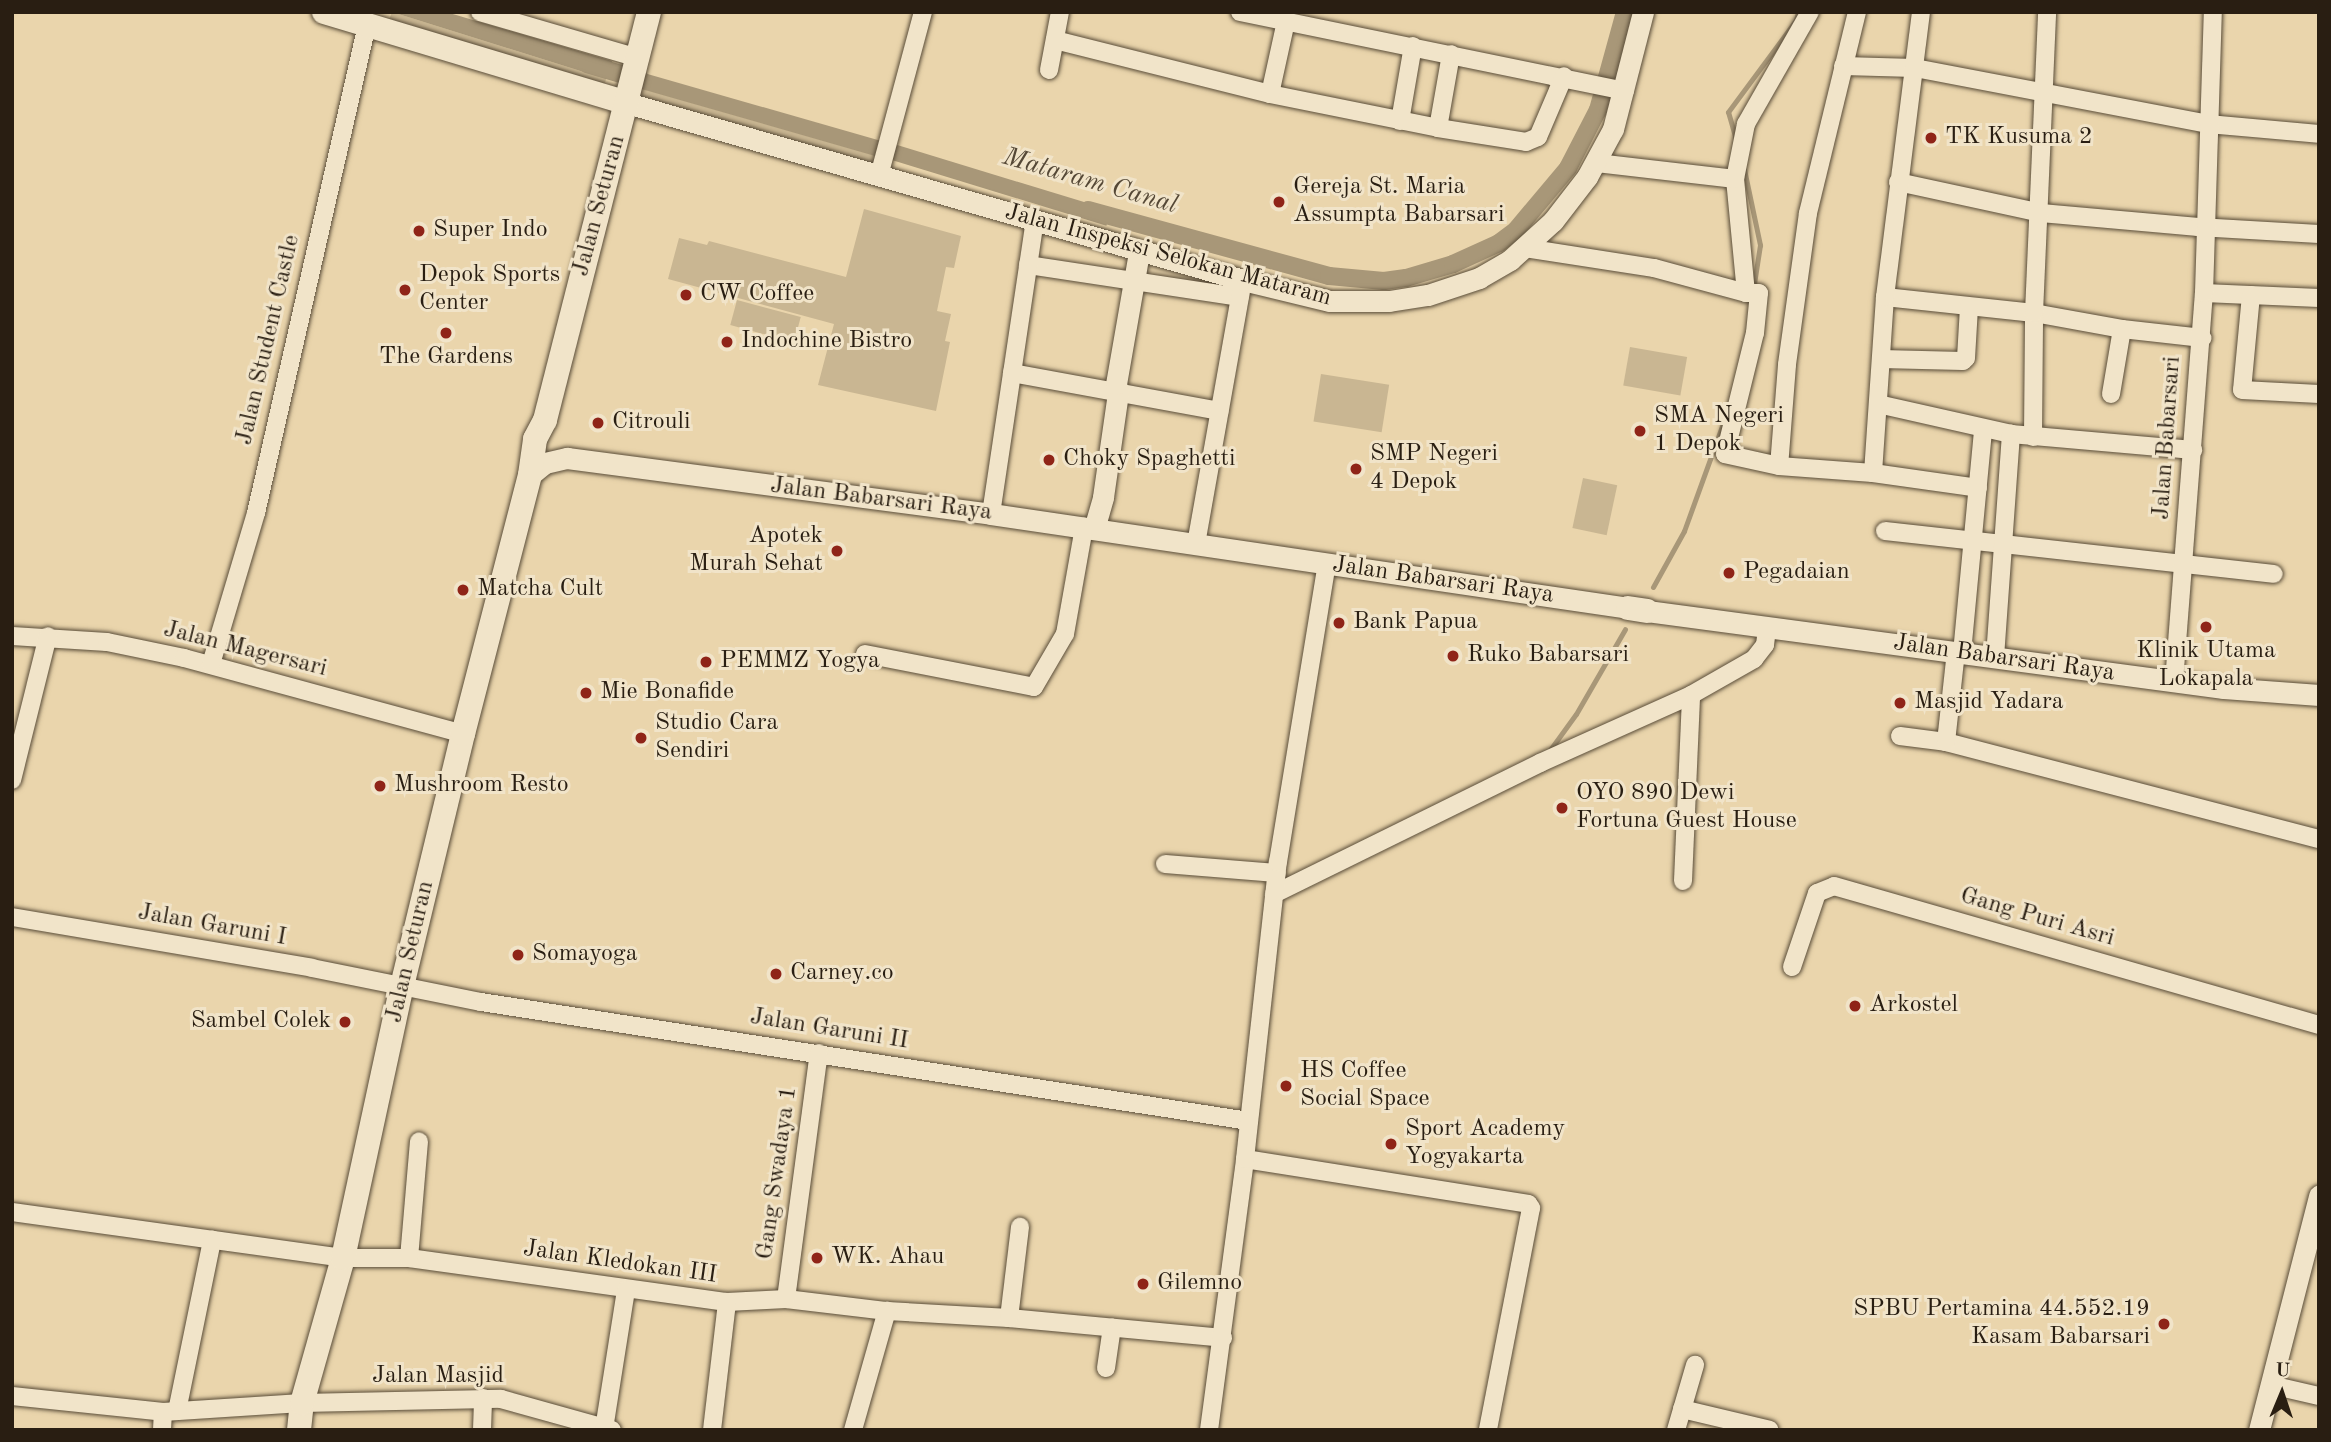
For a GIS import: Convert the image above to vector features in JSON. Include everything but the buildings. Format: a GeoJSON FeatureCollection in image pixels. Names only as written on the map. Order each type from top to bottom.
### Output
{"type":"FeatureCollection","features":[{"type":"Feature","properties":{"kind":"main road","name":"Jalan Inspeksi Selokan Mataram"},"geometry":{"type":"LineString","coordinates":[[324,12],[377,20],[624,100]]}},
{"type":"Feature","properties":{"kind":"main road"},"geometry":{"type":"LineString","coordinates":[[632,60],[642,12]]}},
{"type":"Feature","properties":{"kind":"main road"},"geometry":{"type":"LineString","coordinates":[[632,60],[649,12]]}},
{"type":"Feature","properties":{"kind":"main road","name":"Jalan Seturan"},"geometry":{"type":"LineString","coordinates":[[545,420],[632,60]]}},
{"type":"Feature","properties":{"kind":"main road"},"geometry":{"type":"LineString","coordinates":[[530,475],[535,439],[545,420]]}},
{"type":"Feature","properties":{"kind":"main road","name":"Jalan Seturan"},"geometry":{"type":"LineString","coordinates":[[299,1430],[302,1403],[343,1258],[402,986],[530,475]]}},
{"type":"Feature","properties":{"kind":"street"},"geometry":{"type":"LineString","coordinates":[[480,12],[632,60]]}},
{"type":"Feature","properties":{"kind":"street"},"geometry":{"type":"LineString","coordinates":[[882,168],[923,12]]}},
{"type":"Feature","properties":{"kind":"street"},"geometry":{"type":"LineString","coordinates":[[1049,70],[1060,12]]}},
{"type":"Feature","properties":{"kind":"street"},"geometry":{"type":"LineString","coordinates":[[1240,12],[1622,90]]}},
{"type":"Feature","properties":{"kind":"street","name":"Jalan Inspeksi Selokan Mataram"},"geometry":{"type":"LineString","coordinates":[[624,100],[882,168],[1241,288],[1330,301],[1389,301],[1428,295],[1496,270],[1525,248],[1565,207],[1597,163],[1613,129],[1643,12]]}},
{"type":"Feature","properties":{"kind":"street"},"geometry":{"type":"LineString","coordinates":[[1746,293],[1735,179],[1746,124],[1810,12]]}},
{"type":"Feature","properties":{"kind":"street"},"geometry":{"type":"LineString","coordinates":[[1779,466],[1787,365],[1808,213],[1857,12]]}},
{"type":"Feature","properties":{"kind":"street"},"geometry":{"type":"LineString","coordinates":[[1873,473],[1885,298],[1921,12]]}},
{"type":"Feature","properties":{"kind":"street"},"geometry":{"type":"LineString","coordinates":[[2033,437],[2034,313],[2041,213],[2047,12]]}},
{"type":"Feature","properties":{"kind":"street","name":"Jalan Babarsari"},"geometry":{"type":"LineString","coordinates":[[2174,682],[2202,338],[2213,12]]}},
{"type":"Feature","properties":{"kind":"street","name":"Jalan Student Castle"},"geometry":{"type":"LineString","coordinates":[[211,664],[256,513],[377,20]]}},
{"type":"Feature","properties":{"kind":"street"},"geometry":{"type":"LineString","coordinates":[[1270,94],[1286,21]]}},
{"type":"Feature","properties":{"kind":"street"},"geometry":{"type":"LineString","coordinates":[[1055,40],[1270,94],[1400,121],[1526,142],[1536,139],[1571,78]]}},
{"type":"Feature","properties":{"kind":"street"},"geometry":{"type":"LineString","coordinates":[[1400,121],[1413,46]]}},
{"type":"Feature","properties":{"kind":"street"},"geometry":{"type":"LineString","coordinates":[[1438,128],[1451,54]]}},
{"type":"Feature","properties":{"kind":"street"},"geometry":{"type":"LineString","coordinates":[[1843,66],[1915,68],[2208,124],[2319,134]]}},
{"type":"Feature","properties":{"kind":"street"},"geometry":{"type":"LineString","coordinates":[[1597,163],[1735,179]]}},
{"type":"Feature","properties":{"kind":"street"},"geometry":{"type":"LineString","coordinates":[[1899,182],[2041,213],[2207,228],[2319,234]]}},
{"type":"Feature","properties":{"kind":"street"},"geometry":{"type":"LineString","coordinates":[[991,514],[1035,221]]}},
{"type":"Feature","properties":{"kind":"street"},"geometry":{"type":"LineString","coordinates":[[1525,248],[1654,268],[1746,293],[1759,293],[1755,332],[1725,454],[1779,466],[1873,473],[1978,488]]}},
{"type":"Feature","properties":{"kind":"street"},"geometry":{"type":"LineString","coordinates":[[865,654],[1034,687],[1065,634],[1092,518],[1139,252]]}},
{"type":"Feature","properties":{"kind":"street"},"geometry":{"type":"LineString","coordinates":[[1028,265],[1133,281],[1241,288],[1196,544]]}},
{"type":"Feature","properties":{"kind":"street"},"geometry":{"type":"LineString","coordinates":[[2204,293],[2319,298]]}},
{"type":"Feature","properties":{"kind":"street"},"geometry":{"type":"LineString","coordinates":[[2250,295],[2242,390],[2319,394]]}},
{"type":"Feature","properties":{"kind":"street"},"geometry":{"type":"LineString","coordinates":[[1885,298],[2034,313],[2202,338]]}},
{"type":"Feature","properties":{"kind":"street"},"geometry":{"type":"LineString","coordinates":[[1881,359],[1963,361],[1966,358],[1969,307]]}},
{"type":"Feature","properties":{"kind":"street"},"geometry":{"type":"LineString","coordinates":[[2111,394],[2122,328]]}},
{"type":"Feature","properties":{"kind":"street"},"geometry":{"type":"LineString","coordinates":[[1012,373],[1115,389],[1220,411]]}},
{"type":"Feature","properties":{"kind":"street"},"geometry":{"type":"LineString","coordinates":[[1878,404],[1983,430],[2033,437],[2193,450]]}},
{"type":"Feature","properties":{"kind":"street"},"geometry":{"type":"LineString","coordinates":[[545,420],[549,439],[567,458]]}},
{"type":"Feature","properties":{"kind":"street"},"geometry":{"type":"LineString","coordinates":[[1947,742],[1973,541],[1983,430]]}},
{"type":"Feature","properties":{"kind":"street"},"geometry":{"type":"LineString","coordinates":[[1995,657],[2011,434]]}},
{"type":"Feature","properties":{"kind":"street"},"geometry":{"type":"LineString","coordinates":[[530,475],[545,463],[567,458]]}},
{"type":"Feature","properties":{"kind":"street","name":"Jalan Babarsari Raya"},"geometry":{"type":"LineString","coordinates":[[567,458],[991,514],[1767,628],[2174,682],[2319,695]]}},
{"type":"Feature","properties":{"kind":"street"},"geometry":{"type":"LineString","coordinates":[[1885,531],[2274,574]]}},
{"type":"Feature","properties":{"kind":"street"},"geometry":{"type":"LineString","coordinates":[[1209,1430],[1245,1160],[1276,873],[1327,564]]}},
{"type":"Feature","properties":{"kind":"street"},"geometry":{"type":"LineString","coordinates":[[1274,894],[1540,763],[1691,695],[1754,659],[1765,645],[1767,628]]}},
{"type":"Feature","properties":{"kind":"street","name":"Jalan Magersari"},"geometry":{"type":"LineString","coordinates":[[12,636],[48,636],[107,642],[211,664],[463,734]]}},
{"type":"Feature","properties":{"kind":"street"},"geometry":{"type":"LineString","coordinates":[[12,780],[48,636]]}},
{"type":"Feature","properties":{"kind":"street"},"geometry":{"type":"LineString","coordinates":[[1683,881],[1691,695]]}},
{"type":"Feature","properties":{"kind":"street"},"geometry":{"type":"LineString","coordinates":[[1900,736],[1947,742],[2319,839]]}},
{"type":"Feature","properties":{"kind":"street"},"geometry":{"type":"LineString","coordinates":[[1165,864],[1276,873]]}},
{"type":"Feature","properties":{"kind":"street","name":"Gang Puri Asri"},"geometry":{"type":"LineString","coordinates":[[1792,967],[1817,892],[1833,886],[2319,1026]]}},
{"type":"Feature","properties":{"kind":"street","name":"Jalan Garuni I"},"geometry":{"type":"LineString","coordinates":[[12,917],[402,986]]}},
{"type":"Feature","properties":{"kind":"street","name":"Jalan Garuni II"},"geometry":{"type":"LineString","coordinates":[[402,986],[481,1002],[1248,1121]]}},
{"type":"Feature","properties":{"kind":"street","name":"Gang Swadaya 1"},"geometry":{"type":"LineString","coordinates":[[786,1299],[819,1053]]}},
{"type":"Feature","properties":{"kind":"street"},"geometry":{"type":"LineString","coordinates":[[409,1258],[419,1141]]}},
{"type":"Feature","properties":{"kind":"street"},"geometry":{"type":"LineString","coordinates":[[1245,1160],[1528,1204],[1531,1208],[1488,1430]]}},
{"type":"Feature","properties":{"kind":"street"},"geometry":{"type":"LineString","coordinates":[[2259,1430],[2319,1196]]}},
{"type":"Feature","properties":{"kind":"street","name":"Jalan Kledokan III"},"geometry":{"type":"LineString","coordinates":[[12,1212],[343,1258],[409,1258],[727,1302],[786,1299],[887,1311],[1009,1318],[1223,1338]]}},
{"type":"Feature","properties":{"kind":"street"},"geometry":{"type":"LineString","coordinates":[[1009,1318],[1020,1227]]}},
{"type":"Feature","properties":{"kind":"street"},"geometry":{"type":"LineString","coordinates":[[167,1418],[212,1240]]}},
{"type":"Feature","properties":{"kind":"street"},"geometry":{"type":"LineString","coordinates":[[604,1429],[626,1290]]}},
{"type":"Feature","properties":{"kind":"street"},"geometry":{"type":"LineString","coordinates":[[712,1430],[727,1302]]}},
{"type":"Feature","properties":{"kind":"street"},"geometry":{"type":"LineString","coordinates":[[853,1430],[887,1311]]}},
{"type":"Feature","properties":{"kind":"street"},"geometry":{"type":"LineString","coordinates":[[1106,1368],[1112,1327]]}},
{"type":"Feature","properties":{"kind":"street"},"geometry":{"type":"LineString","coordinates":[[1676,1430],[1695,1365]]}},
{"type":"Feature","properties":{"kind":"street"},"geometry":{"type":"LineString","coordinates":[[2271,1385],[2319,1396]]}},
{"type":"Feature","properties":{"kind":"street","name":"Jalan Masjid"},"geometry":{"type":"LineString","coordinates":[[12,1396],[167,1418],[302,1403],[483,1398],[521,1403],[604,1429]]}},
{"type":"Feature","properties":{"kind":"street"},"geometry":{"type":"LineString","coordinates":[[482,1430],[483,1398]]}},
{"type":"Feature","properties":{"kind":"street"},"geometry":{"type":"LineString","coordinates":[[1682,1409],[1770,1430]]}},
{"type":"Feature","properties":{"kind":"shaded area"},"geometry":{"type":"Polygon","coordinates":[[[392,12],[606,79],[604,87],[388,23],[392,12]]]}},
{"type":"Feature","properties":{"kind":"shaded area"},"geometry":{"type":"Polygon","coordinates":[[[392,12],[446,12],[612,61],[606,79],[392,12]]]}},
{"type":"Feature","properties":{"kind":"shaded area"},"geometry":{"type":"Polygon","coordinates":[[[644,73],[880,141],[875,156],[640,88],[644,73]]]}},
{"type":"Feature","properties":{"kind":"shaded area"},"geometry":{"type":"Polygon","coordinates":[[[640,88],[876,156],[873,164],[638,97],[640,88]]]}},
{"type":"Feature","properties":{"kind":"shaded area"},"geometry":{"type":"Polygon","coordinates":[[[894,144],[1111,210],[1106,226],[889,159],[894,144]]]}},
{"type":"Feature","properties":{"kind":"shaded area"},"geometry":{"type":"Polygon","coordinates":[[[864,209],[961,236],[954,268],[946,267],[937,311],[951,314],[945,341],[950,342],[936,411],[818,385],[834,324],[668,279],[679,238],[707,245],[709,241],[846,277],[864,209]]]}},
{"type":"Feature","properties":{"kind":"shaded area"},"geometry":{"type":"Polygon","coordinates":[[[737,300],[801,317],[794,342],[730,325],[737,300]]]}},
{"type":"Feature","properties":{"kind":"shaded area"},"geometry":{"type":"Polygon","coordinates":[[[1630,347],[1687,357],[1680,395],[1623,385],[1630,347]]]}},
{"type":"Feature","properties":{"kind":"shaded area"},"geometry":{"type":"Polygon","coordinates":[[[1321,374],[1389,385],[1382,432],[1313,421],[1321,374]]]}},
{"type":"Feature","properties":{"kind":"shaded area"},"geometry":{"type":"Polygon","coordinates":[[[1583,478],[1617,485],[1607,535],[1572,528],[1583,478]]]}},
{"type":"Feature","properties":{"kind":"waterway","name":"Mataram Canal"},"geometry":{"type":"LineString","coordinates":[[1088,210],[1329,276],[1384,281],[1406,278],[1453,264],[1499,243],[1516,230],[1568,168],[1598,110],[1625,12]]}},
{"type":"Feature","properties":{"kind":"waterway"},"geometry":{"type":"LineString","coordinates":[[1737,143],[1728,112],[1796,20],[1798,12]]}},
{"type":"Feature","properties":{"kind":"waterway","name":"Mataram Canal"},"geometry":{"type":"LineString","coordinates":[[587,64],[641,80]]}},
{"type":"Feature","properties":{"kind":"waterway"},"geometry":{"type":"LineString","coordinates":[[1744,169],[1760,245],[1753,290]]}},
{"type":"Feature","properties":{"kind":"waterway"},"geometry":{"type":"LineString","coordinates":[[1653,587],[1684,531],[1727,412]]}},
{"type":"Feature","properties":{"kind":"waterway"},"geometry":{"type":"LineString","coordinates":[[1547,754],[1576,714],[1625,629]]}},
{"type":"Feature","properties":{"kind":"place","name":"TK Kusuma 2"},"geometry":{"type":"Point","coordinates":[1931,138]}},
{"type":"Feature","properties":{"kind":"place","name":"Gereja St. Maria Assumpta Babarsari"},"geometry":{"type":"Point","coordinates":[1279,202]}},
{"type":"Feature","properties":{"kind":"place","name":"Super Indo"},"geometry":{"type":"Point","coordinates":[419,231]}},
{"type":"Feature","properties":{"kind":"place","name":"Depok Sports Center"},"geometry":{"type":"Point","coordinates":[405,290]}},
{"type":"Feature","properties":{"kind":"place","name":"CW Coffee"},"geometry":{"type":"Point","coordinates":[686,295]}},
{"type":"Feature","properties":{"kind":"place","name":"The Gardens"},"geometry":{"type":"Point","coordinates":[446,333]}},
{"type":"Feature","properties":{"kind":"place","name":"Indochine Bistro"},"geometry":{"type":"Point","coordinates":[727,342]}},
{"type":"Feature","properties":{"kind":"place","name":"Citrouli"},"geometry":{"type":"Point","coordinates":[598,423]}},
{"type":"Feature","properties":{"kind":"place","name":"SMA Negeri 1 Depok"},"geometry":{"type":"Point","coordinates":[1640,431]}},
{"type":"Feature","properties":{"kind":"place","name":"Choky Spaghetti"},"geometry":{"type":"Point","coordinates":[1049,460]}},
{"type":"Feature","properties":{"kind":"place","name":"SMP Negeri 4 Depok"},"geometry":{"type":"Point","coordinates":[1356,469]}},
{"type":"Feature","properties":{"kind":"place","name":"Apotek Murah Sehat"},"geometry":{"type":"Point","coordinates":[837,551]}},
{"type":"Feature","properties":{"kind":"place","name":"Pegadaian"},"geometry":{"type":"Point","coordinates":[1729,573]}},
{"type":"Feature","properties":{"kind":"place","name":"Matcha Cult"},"geometry":{"type":"Point","coordinates":[463,590]}},
{"type":"Feature","properties":{"kind":"place","name":"Bank Papua"},"geometry":{"type":"Point","coordinates":[1339,623]}},
{"type":"Feature","properties":{"kind":"place","name":"Klinik Utama Lokapala"},"geometry":{"type":"Point","coordinates":[2206,627]}},
{"type":"Feature","properties":{"kind":"place","name":"Ruko Babarsari"},"geometry":{"type":"Point","coordinates":[1453,656]}},
{"type":"Feature","properties":{"kind":"place","name":"PEMMZ Yogya"},"geometry":{"type":"Point","coordinates":[706,662]}},
{"type":"Feature","properties":{"kind":"place","name":"Mie Bonafide"},"geometry":{"type":"Point","coordinates":[586,693]}},
{"type":"Feature","properties":{"kind":"place","name":"Masjid Yadara"},"geometry":{"type":"Point","coordinates":[1900,703]}},
{"type":"Feature","properties":{"kind":"place","name":"Studio Cara Sendiri"},"geometry":{"type":"Point","coordinates":[641,738]}},
{"type":"Feature","properties":{"kind":"place","name":"Mushroom Resto"},"geometry":{"type":"Point","coordinates":[380,786]}},
{"type":"Feature","properties":{"kind":"place","name":"OYO 890 Dewi Fortuna Guest House"},"geometry":{"type":"Point","coordinates":[1562,808]}},
{"type":"Feature","properties":{"kind":"place","name":"Somayoga"},"geometry":{"type":"Point","coordinates":[518,955]}},
{"type":"Feature","properties":{"kind":"place","name":"Carney.co"},"geometry":{"type":"Point","coordinates":[776,974]}},
{"type":"Feature","properties":{"kind":"place","name":"Arkostel"},"geometry":{"type":"Point","coordinates":[1855,1006]}},
{"type":"Feature","properties":{"kind":"place","name":"Sambel Colek"},"geometry":{"type":"Point","coordinates":[345,1022]}},
{"type":"Feature","properties":{"kind":"place","name":"HS Coffee Social Space"},"geometry":{"type":"Point","coordinates":[1286,1086]}},
{"type":"Feature","properties":{"kind":"place","name":"Sport Academy Yogyakarta"},"geometry":{"type":"Point","coordinates":[1391,1144]}},
{"type":"Feature","properties":{"kind":"place","name":"WK. Ahau"},"geometry":{"type":"Point","coordinates":[817,1258]}},
{"type":"Feature","properties":{"kind":"place","name":"Gilemno"},"geometry":{"type":"Point","coordinates":[1143,1284]}},
{"type":"Feature","properties":{"kind":"place","name":"SPBU Pertamina 44.552.19 Kasam Babarsari"},"geometry":{"type":"Point","coordinates":[2164,1324]}}]}
